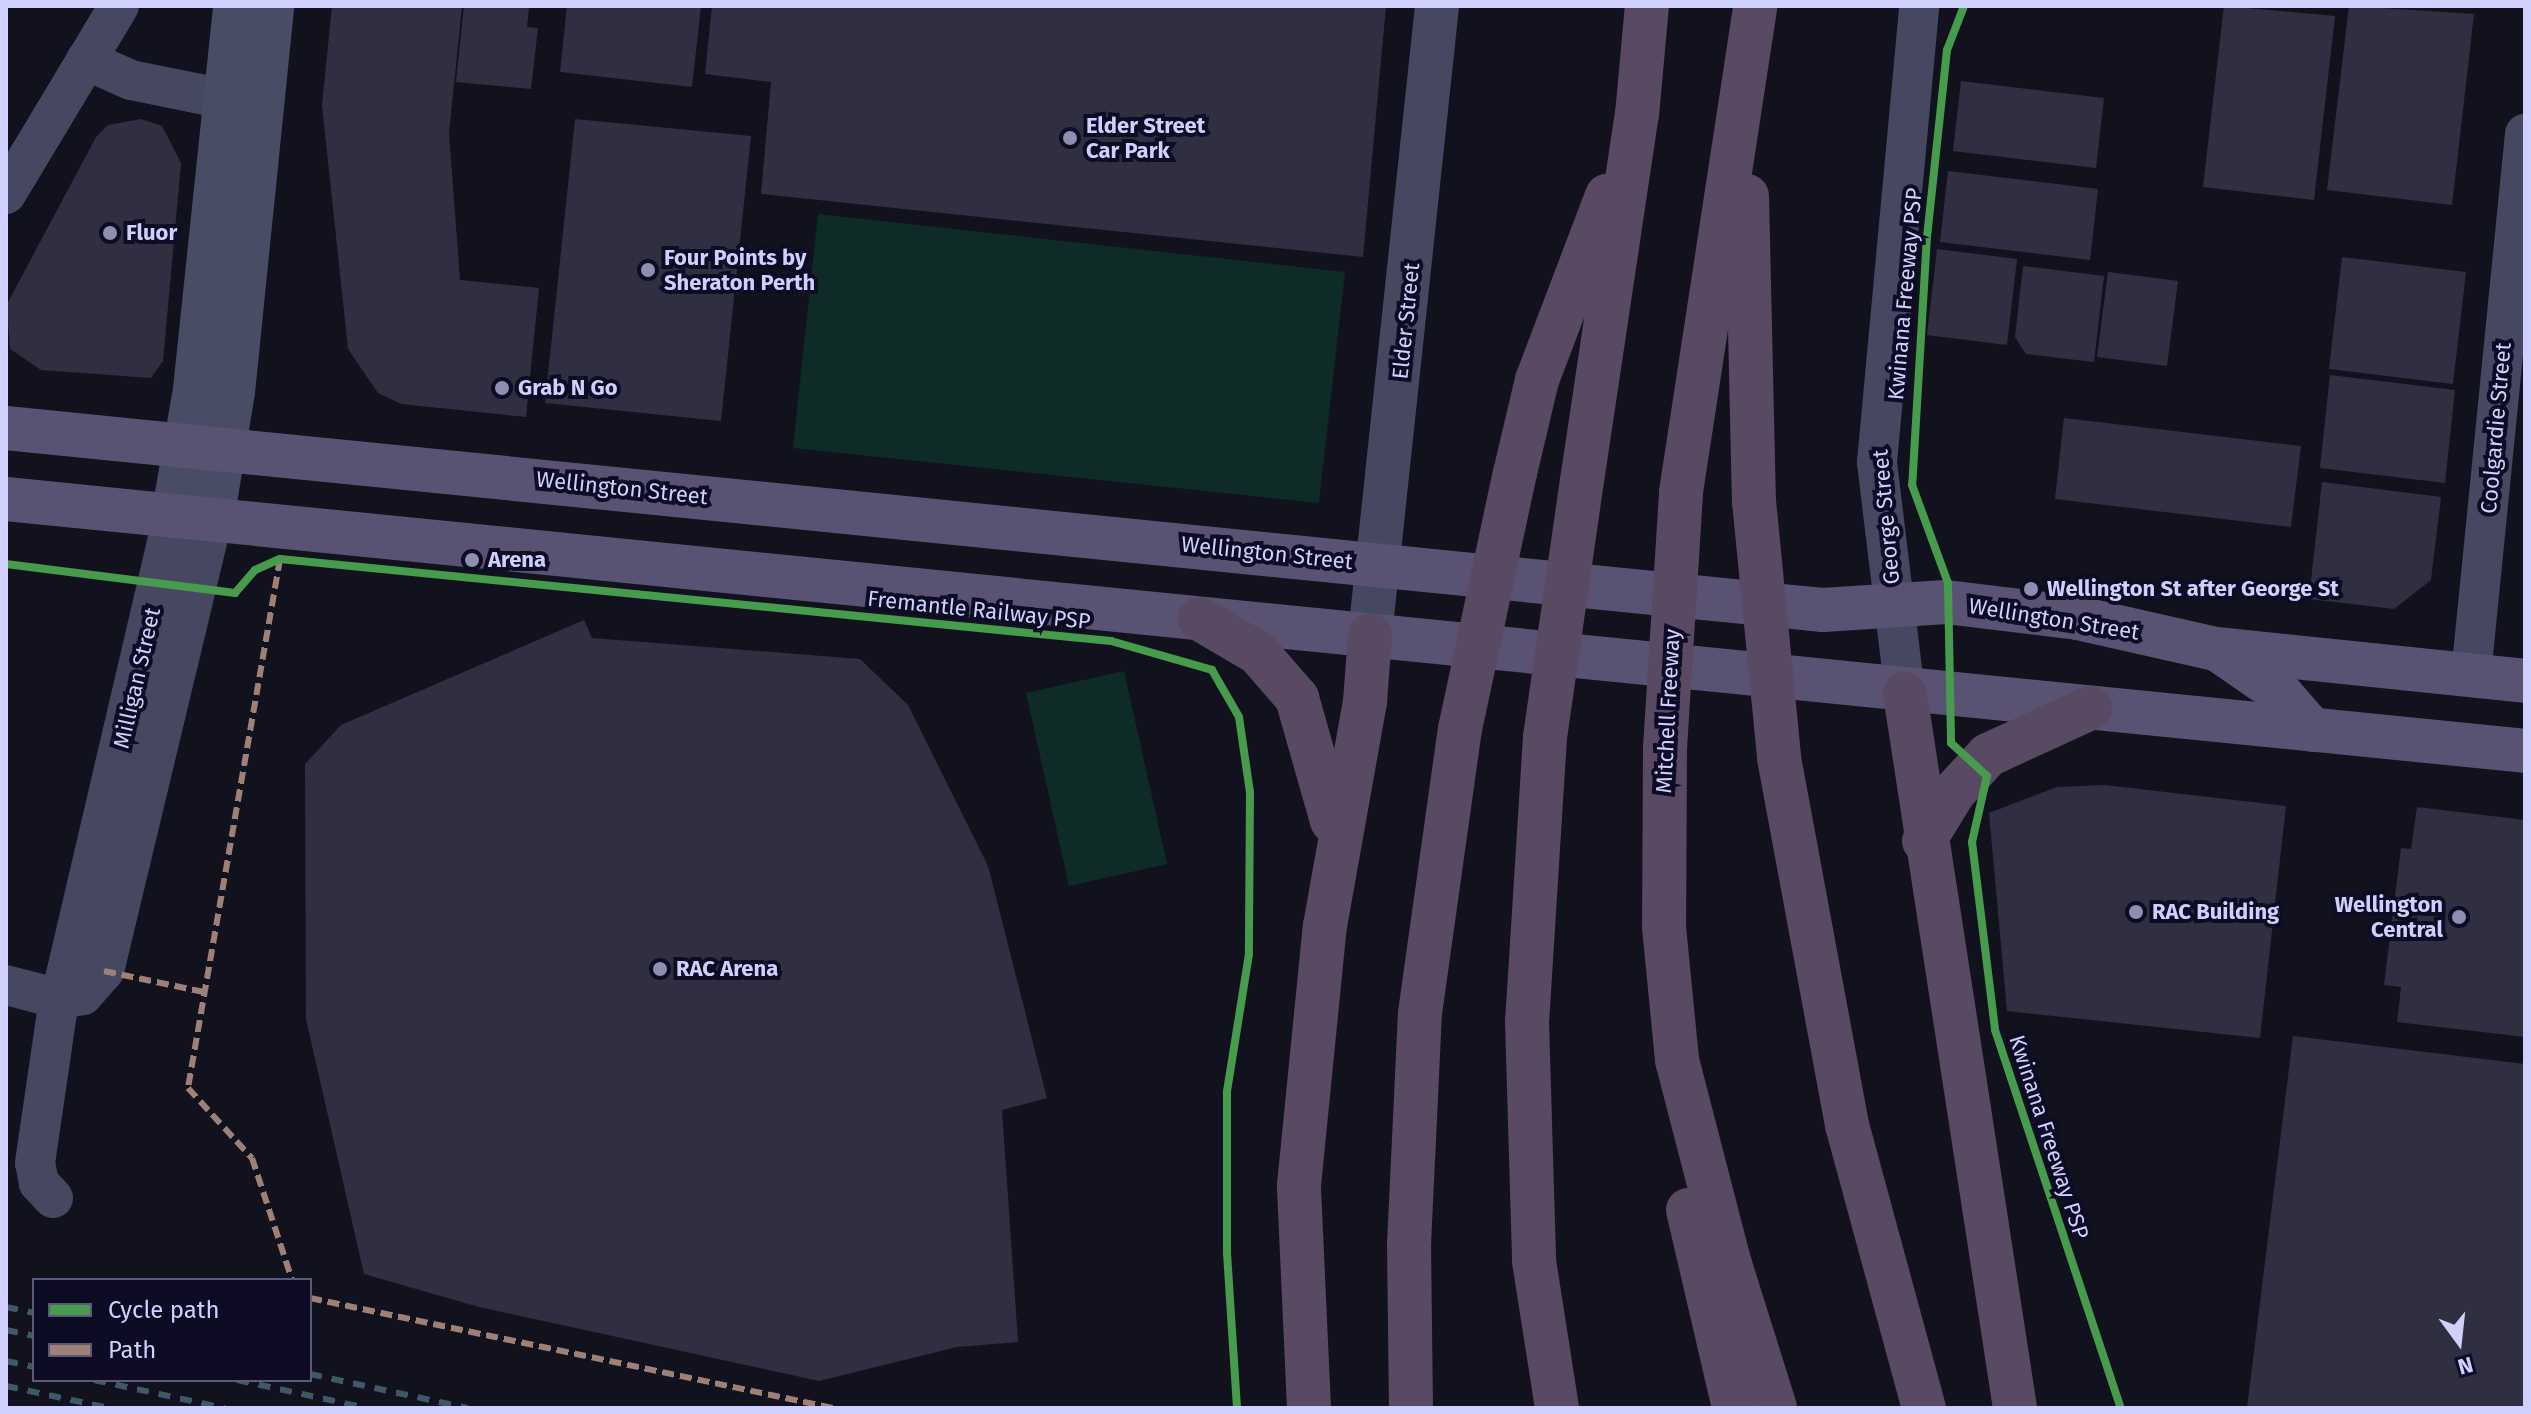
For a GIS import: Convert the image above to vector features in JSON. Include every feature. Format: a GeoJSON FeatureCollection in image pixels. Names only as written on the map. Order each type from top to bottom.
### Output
{"type":"FeatureCollection","features":[{"type":"Feature","properties":{"kind":"highway"},"geometry":{"type":"LineString","coordinates":[[1557,1408],[1534,1261],[1527,1021],[1545,737],[1637,115],[1647,6]]}},
{"type":"Feature","properties":{"kind":"highway","name":"Mitchell Freeway"},"geometry":{"type":"LineString","coordinates":[[1755,6],[1745,94],[1681,492],[1665,748],[1664,927],[1677,1060],[1729,1261],[1775,1408]]}},
{"type":"Feature","properties":{"kind":"highway"},"geometry":{"type":"LineString","coordinates":[[1745,94],[1754,501],[1779,758],[1847,1125],[1924,1408]]}},
{"type":"Feature","properties":{"kind":"highway"},"geometry":{"type":"LineString","coordinates":[[1411,1408],[1409,1245],[1420,1013],[1460,729],[1537,380],[1637,115]]}},
{"type":"Feature","properties":{"kind":"highway"},"geometry":{"type":"LineString","coordinates":[[1200,619],[1258,653],[1297,698],[1338,843]]}},
{"type":"Feature","properties":{"kind":"highway"},"geometry":{"type":"LineString","coordinates":[[1309,1408],[1299,1185],[1338,843],[1365,702],[1370,635]]}},
{"type":"Feature","properties":{"kind":"highway"},"geometry":{"type":"LineString","coordinates":[[1905,694],[1924,841],[2015,1408]]}},
{"type":"Feature","properties":{"kind":"highway"},"geometry":{"type":"LineString","coordinates":[[1924,841],[1954,792],[1988,755],[2090,708]]}},
{"type":"Feature","properties":{"kind":"highway"},"geometry":{"type":"LineString","coordinates":[[1677,1060],[1680,1163],[1712,1334],[1734,1408]]}},
{"type":"Feature","properties":{"kind":"main road","name":"Milligan Street"},"geometry":{"type":"LineString","coordinates":[[205,447],[224,99],[235,6]]}},
{"type":"Feature","properties":{"kind":"main road","name":"Milligan Street"},"geometry":{"type":"LineString","coordinates":[[192,518],[272,6]]}},
{"type":"Feature","properties":{"kind":"main road","name":"Wellington Street"},"geometry":{"type":"LineString","coordinates":[[6,428],[1823,610],[1946,602],[2078,618],[2216,649],[2525,681]]}},
{"type":"Feature","properties":{"kind":"main road"},"geometry":{"type":"LineString","coordinates":[[6,499],[1370,635],[1905,694],[2090,708],[2525,751]]}},
{"type":"Feature","properties":{"kind":"main road"},"geometry":{"type":"LineString","coordinates":[[2216,649],[2279,692],[2312,730]]}},
{"type":"Feature","properties":{"kind":"street"},"geometry":{"type":"LineString","coordinates":[[6,194],[119,6]]}},
{"type":"Feature","properties":{"kind":"street","name":"Elder Street"},"geometry":{"type":"LineString","coordinates":[[1370,635],[1437,6]]}},
{"type":"Feature","properties":{"kind":"street","name":"George Street"},"geometry":{"type":"LineString","coordinates":[[1905,694],[1877,462],[1890,274],[1919,6]]}},
{"type":"Feature","properties":{"kind":"street"},"geometry":{"type":"LineString","coordinates":[[86,60],[131,80],[224,99]]}},
{"type":"Feature","properties":{"kind":"street","name":"Coolgardie Street"},"geometry":{"type":"LineString","coordinates":[[2471,675],[2525,134]]}},
{"type":"Feature","properties":{"kind":"street","name":"Milligan Street"},"geometry":{"type":"LineString","coordinates":[[60,999],[83,995],[104,971],[192,518]]}},
{"type":"Feature","properties":{"kind":"street","name":"Milligan Street"},"geometry":{"type":"LineString","coordinates":[[53,1198],[39,1183],[36,1140],[60,999],[192,518]]}},
{"type":"Feature","properties":{"kind":"street"},"geometry":{"type":"LineString","coordinates":[[6,985],[60,999]]}},
{"type":"Feature","properties":{"kind":"green space"},"geometry":{"type":"Polygon","coordinates":[[[818,214],[1345,272],[1319,503],[793,448],[818,214]]]}},
{"type":"Feature","properties":{"kind":"green space"},"geometry":{"type":"Polygon","coordinates":[[[1124,671],[1167,864],[1069,886],[1026,693],[1124,671]]]}},
{"type":"Feature","properties":{"kind":"building"},"geometry":{"type":"Polygon","coordinates":[[[332,6],[462,6],[449,133],[460,280],[539,288],[526,417],[401,404],[378,393],[348,349],[322,105],[332,6]]]}},
{"type":"Feature","properties":{"kind":"building"},"geometry":{"type":"Polygon","coordinates":[[[464,6],[529,6],[527,27],[538,28],[531,89],[456,82],[464,6]]]}},
{"type":"Feature","properties":{"kind":"building"},"geometry":{"type":"Polygon","coordinates":[[[567,6],[701,6],[692,87],[560,72],[567,6]]]}},
{"type":"Feature","properties":{"kind":"building","name":"Elder Street Car Park"},"geometry":{"type":"Polygon","coordinates":[[[712,6],[1386,6],[1363,257],[761,194],[771,82],[705,74],[712,6]]]}},
{"type":"Feature","properties":{"kind":"building"},"geometry":{"type":"Polygon","coordinates":[[[2224,6],[2335,16],[2314,200],[2203,187],[2224,6]]]}},
{"type":"Feature","properties":{"kind":"building"},"geometry":{"type":"Polygon","coordinates":[[[2349,6],[2474,14],[2452,205],[2327,190],[2349,6]]]}},
{"type":"Feature","properties":{"kind":"building"},"geometry":{"type":"Polygon","coordinates":[[[1961,81],[2104,98],[2096,168],[1953,151],[1961,81]]]}},
{"type":"Feature","properties":{"kind":"building","name":"Fluor"},"geometry":{"type":"Polygon","coordinates":[[[141,119],[162,126],[181,163],[163,361],[151,378],[41,370],[10,349],[7,304],[96,137],[108,125],[141,119]]]}},
{"type":"Feature","properties":{"kind":"building","name":"Four Points by Sheraton Perth"},"geometry":{"type":"Polygon","coordinates":[[[575,119],[751,136],[721,421],[545,403],[575,119]]]}},
{"type":"Feature","properties":{"kind":"building"},"geometry":{"type":"Polygon","coordinates":[[[1948,171],[2098,189],[2090,260],[1940,242],[1948,171]]]}},
{"type":"Feature","properties":{"kind":"building"},"geometry":{"type":"Polygon","coordinates":[[[1937,249],[2017,259],[2007,345],[1927,335],[1937,249]]]}},
{"type":"Feature","properties":{"kind":"building"},"geometry":{"type":"Polygon","coordinates":[[[2342,257],[2466,272],[2453,384],[2329,369],[2342,257]]]}},
{"type":"Feature","properties":{"kind":"building"},"geometry":{"type":"Polygon","coordinates":[[[2023,266],[2104,276],[2094,362],[2026,354],[2015,337],[2023,266]]]}},
{"type":"Feature","properties":{"kind":"building"},"geometry":{"type":"Polygon","coordinates":[[[2108,272],[2178,281],[2167,366],[2097,357],[2108,272]]]}},
{"type":"Feature","properties":{"kind":"building"},"geometry":{"type":"Polygon","coordinates":[[[2330,375],[2455,390],[2445,483],[2320,468],[2330,375]]]}},
{"type":"Feature","properties":{"kind":"building"},"geometry":{"type":"Polygon","coordinates":[[[2064,418],[2301,446],[2291,527],[2055,499],[2064,418]]]}},
{"type":"Feature","properties":{"kind":"building"},"geometry":{"type":"Polygon","coordinates":[[[2322,482],[2441,497],[2431,580],[2394,609],[2309,599],[2322,482]]]}},
{"type":"Feature","properties":{"kind":"building","name":"RAC Arena"},"geometry":{"type":"Polygon","coordinates":[[[584,620],[592,638],[860,659],[908,705],[988,866],[1047,1098],[1002,1110],[1018,1342],[957,1347],[819,1381],[479,1307],[364,1274],[306,1019],[305,764],[341,725],[584,620]]]}},
{"type":"Feature","properties":{"kind":"building","name":"RAC Building"},"geometry":{"type":"Polygon","coordinates":[[[2105,785],[2286,806],[2260,1038],[2007,1011],[1989,813],[2057,787],[2105,785]]]}},
{"type":"Feature","properties":{"kind":"building","name":"Wellington Central"},"geometry":{"type":"Polygon","coordinates":[[[2417,807],[2525,820],[2525,1037],[2397,1022],[2401,987],[2384,985],[2401,848],[2411,849],[2417,807]]]}},
{"type":"Feature","properties":{"kind":"building"},"geometry":{"type":"Polygon","coordinates":[[[2293,1036],[2525,1064],[2525,1408],[2247,1408],[2293,1036]]]}},
{"type":"Feature","properties":{"kind":"railway"},"geometry":{"type":"LineString","coordinates":[[6,1307],[32,1313]]}},
{"type":"Feature","properties":{"kind":"railway"},"geometry":{"type":"LineString","coordinates":[[6,1330],[32,1336]]}},
{"type":"Feature","properties":{"kind":"railway"},"geometry":{"type":"LineString","coordinates":[[6,1361],[32,1367]]}},
{"type":"Feature","properties":{"kind":"railway"},"geometry":{"type":"LineString","coordinates":[[312,1374],[467,1408]]}},
{"type":"Feature","properties":{"kind":"railway"},"geometry":{"type":"LineString","coordinates":[[103,1382],[225,1408]]}},
{"type":"Feature","properties":{"kind":"railway"},"geometry":{"type":"LineString","coordinates":[[246,1382],[366,1408]]}},
{"type":"Feature","properties":{"kind":"railway"},"geometry":{"type":"LineString","coordinates":[[6,1386],[109,1408]]}},
{"type":"Feature","properties":{"kind":"marked path"},"geometry":{"type":"LineString","coordinates":[[280,559],[188,1088],[252,1158],[291,1278]]}},
{"type":"Feature","properties":{"kind":"marked path"},"geometry":{"type":"LineString","coordinates":[[104,971],[204,992]]}},
{"type":"Feature","properties":{"kind":"marked path"},"geometry":{"type":"LineString","coordinates":[[312,1298],[833,1408]]}},
{"type":"Feature","properties":{"kind":"cycle path","name":"Kwinana Freeway PSP"},"geometry":{"type":"LineString","coordinates":[[1964,6],[1947,50],[1927,236],[1912,485],[1948,583],[1951,743],[1987,776],[1972,842],[1995,1030],[2121,1408]]}},
{"type":"Feature","properties":{"kind":"cycle path","name":"Fremantle Railway PSP"},"geometry":{"type":"LineString","coordinates":[[6,564],[235,593],[255,570],[280,559],[1111,641],[1212,670],[1239,717],[1250,792],[1249,954],[1227,1092],[1227,1253],[1237,1408]]}},
{"type":"Feature","properties":{"kind":"place","name":"Elder Street Car Park"},"geometry":{"type":"Point","coordinates":[1070,138]}},
{"type":"Feature","properties":{"kind":"place","name":"Fluor"},"geometry":{"type":"Point","coordinates":[110,233]}},
{"type":"Feature","properties":{"kind":"place","name":"Four Points by Sheraton Perth"},"geometry":{"type":"Point","coordinates":[648,270]}},
{"type":"Feature","properties":{"kind":"place","name":"Grab N Go"},"geometry":{"type":"Point","coordinates":[502,388]}},
{"type":"Feature","properties":{"kind":"place","name":"Arena"},"geometry":{"type":"Point","coordinates":[472,560]}},
{"type":"Feature","properties":{"kind":"place","name":"Wellington St after George St"},"geometry":{"type":"Point","coordinates":[2031,589]}},
{"type":"Feature","properties":{"kind":"place","name":"RAC Building"},"geometry":{"type":"Point","coordinates":[2136,912]}},
{"type":"Feature","properties":{"kind":"place","name":"Wellington Central"},"geometry":{"type":"Point","coordinates":[2459,917]}},
{"type":"Feature","properties":{"kind":"place","name":"RAC Arena"},"geometry":{"type":"Point","coordinates":[660,969]}}]}
